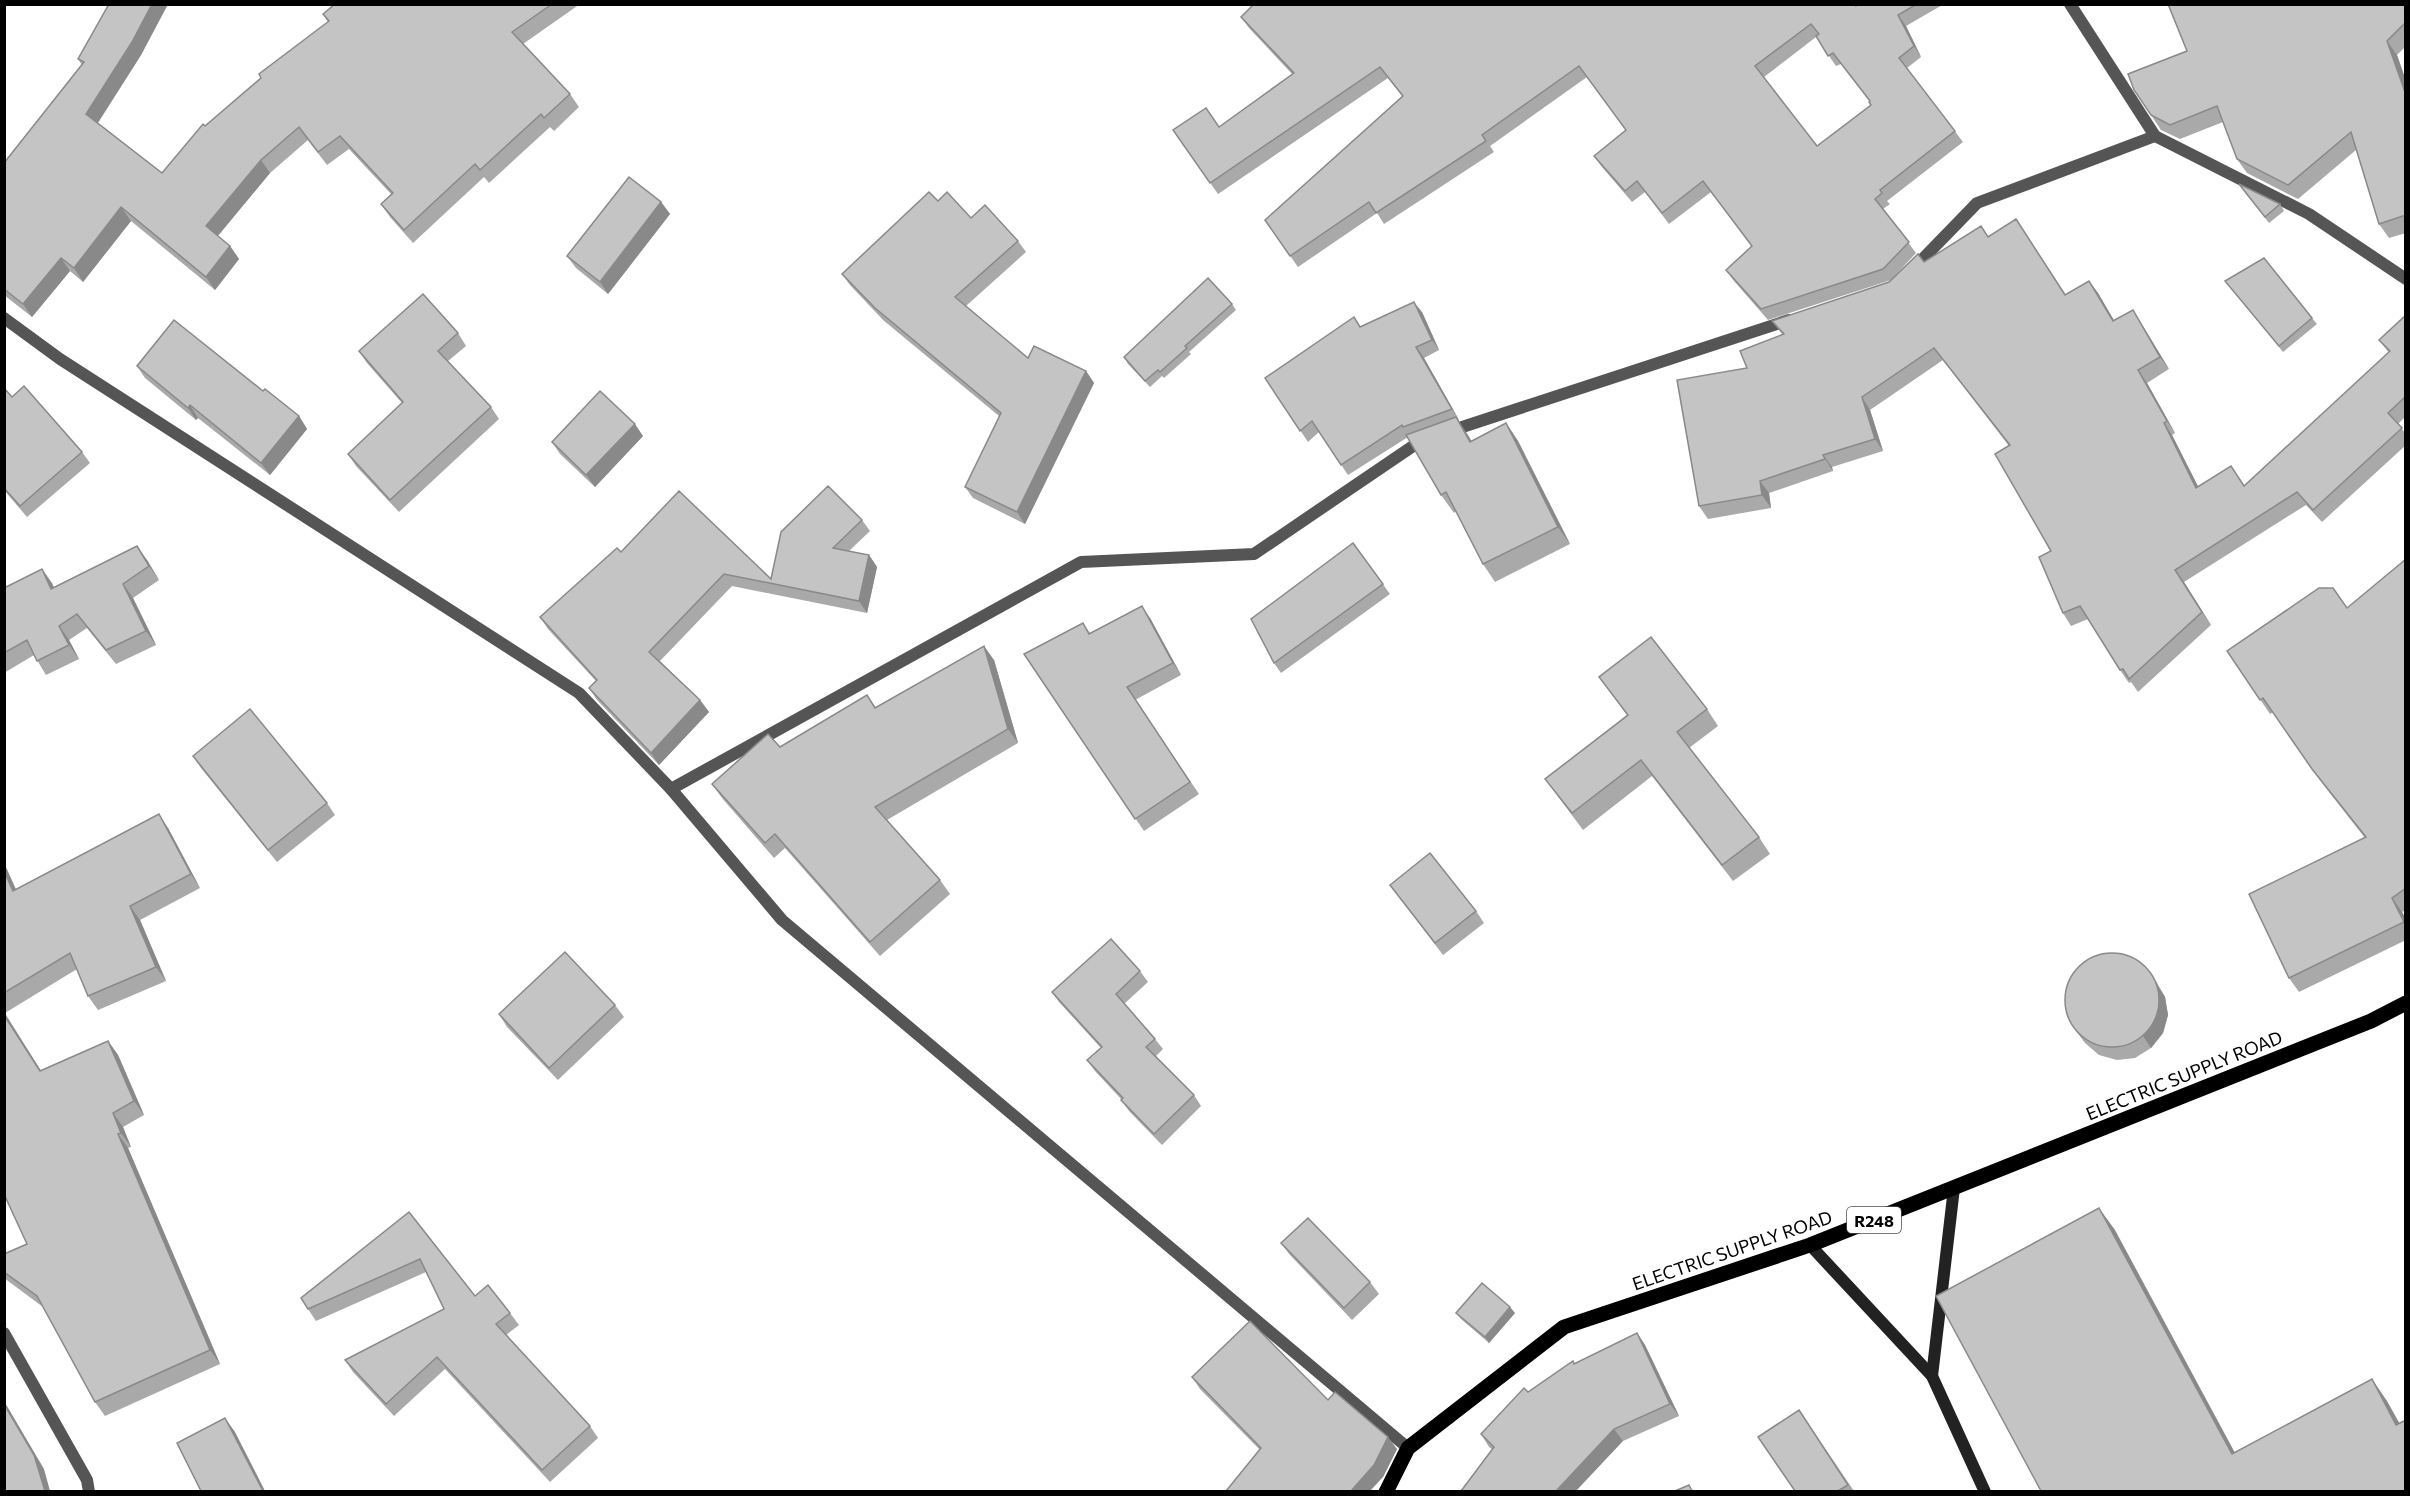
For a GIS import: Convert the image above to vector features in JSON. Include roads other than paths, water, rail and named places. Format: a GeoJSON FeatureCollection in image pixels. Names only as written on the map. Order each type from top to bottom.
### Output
{"type":"FeatureCollection","features":[{"type":"Feature","properties":{"kind":"main road","name":"ELECTRIC SUPPLY ROAD"},"geometry":{"type":"LineString","coordinates":[[1386,1491],[1408,1448],[1564,1327],[1810,1245],[2360,1026],[2406,1004]]}},
{"type":"Feature","properties":{"kind":"main road"},"geometry":{"type":"LineString","coordinates":[[1932,1376],[1954,1188]]}},
{"type":"Feature","properties":{"kind":"main road"},"geometry":{"type":"LineString","coordinates":[[1810,1245],[1932,1376],[1985,1491]]}},
{"type":"Feature","properties":{"kind":"street"},"geometry":{"type":"LineString","coordinates":[[2070,4],[2155,136],[2309,214],[2406,279]]}},
{"type":"Feature","properties":{"kind":"street"},"geometry":{"type":"LineString","coordinates":[[1903,279],[1977,203],[2155,136]]}},
{"type":"Feature","properties":{"kind":"street"},"geometry":{"type":"LineString","coordinates":[[4,318],[60,359],[579,693],[670,789],[782,921],[1408,1448]]}},
{"type":"Feature","properties":{"kind":"street"},"geometry":{"type":"LineString","coordinates":[[670,789],[1081,562],[1254,554],[1419,442],[1797,318]]}},
{"type":"Feature","properties":{"kind":"street"},"geometry":{"type":"LineString","coordinates":[[4,1333],[87,1480],[89,1491]]}}]}
